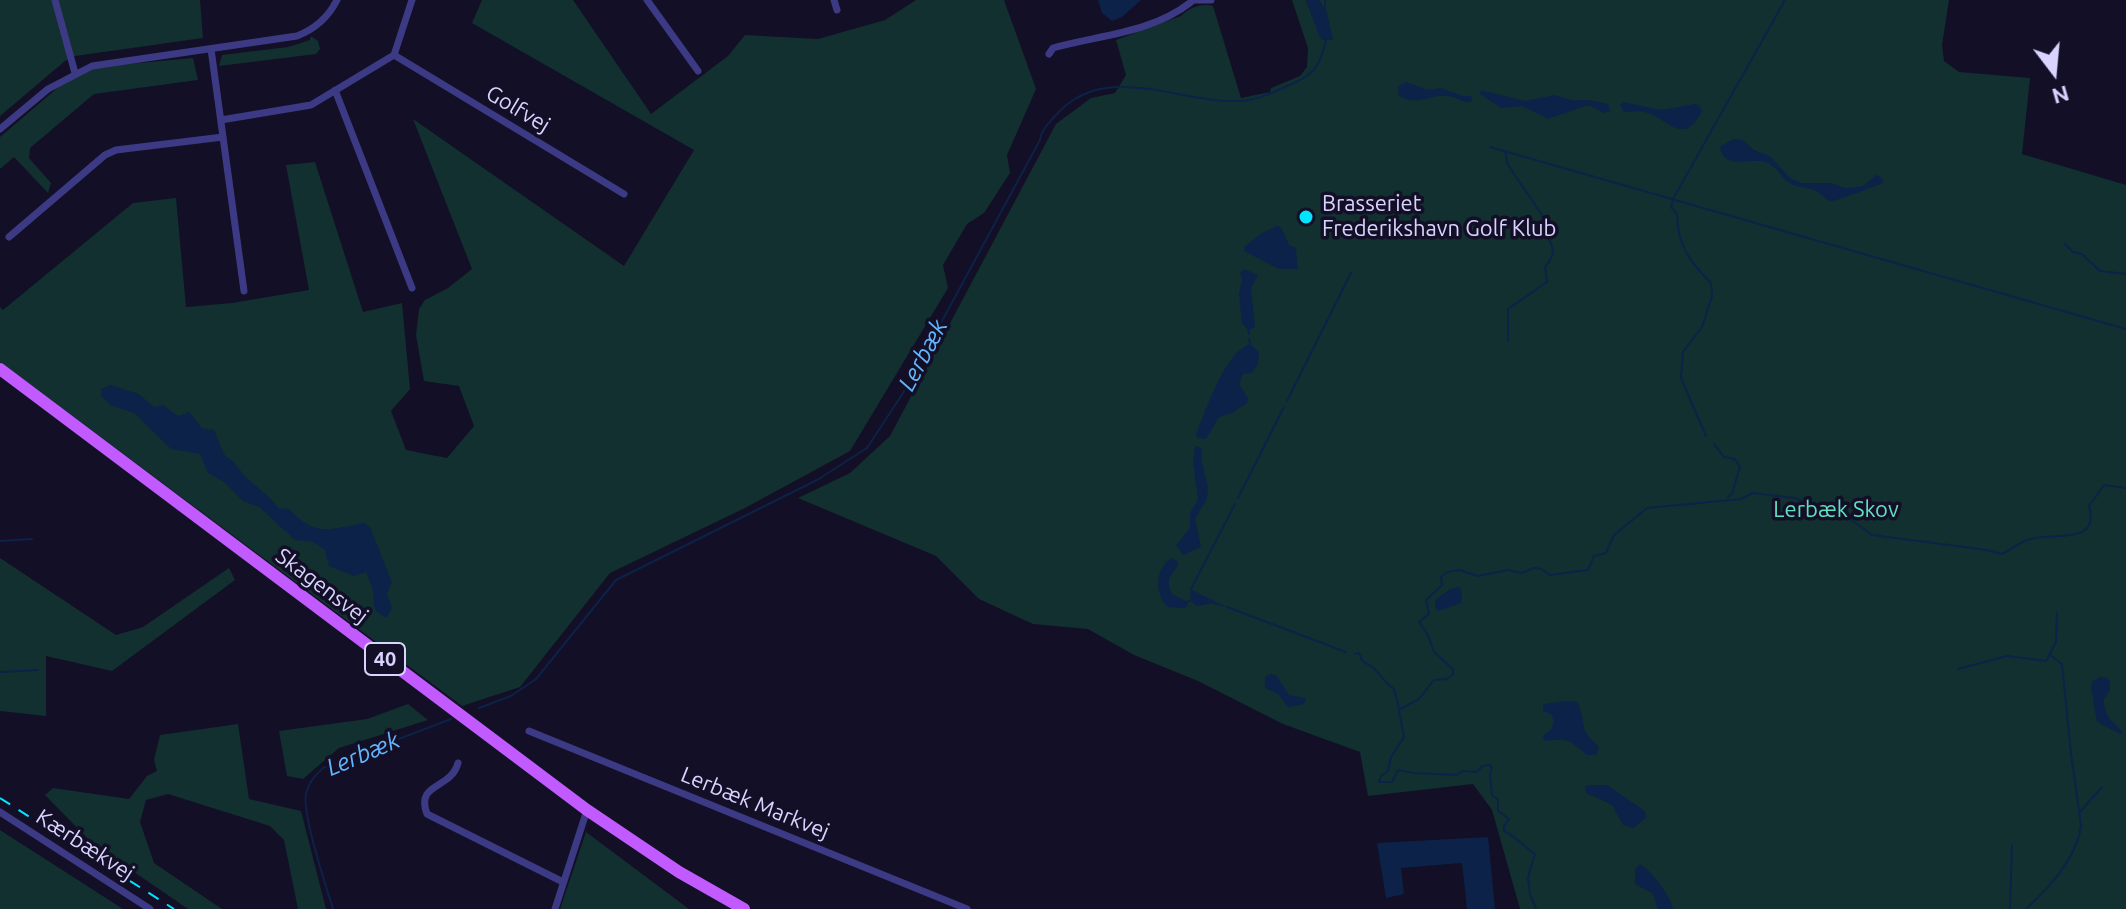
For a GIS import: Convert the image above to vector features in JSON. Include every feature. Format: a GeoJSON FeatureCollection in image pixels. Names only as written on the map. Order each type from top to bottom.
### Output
{"type":"FeatureCollection","features":[{"type":"Feature","properties":{"kind":"main road","name":"Skagensvej"},"geometry":{"type":"LineString","coordinates":[[0,369],[587,810],[679,872],[744,909]]}},
{"type":"Feature","properties":{"kind":"street"},"geometry":{"type":"LineString","coordinates":[[55,0],[75,73]]}},
{"type":"Feature","properties":{"kind":"street"},"geometry":{"type":"LineString","coordinates":[[0,129],[48,89],[75,73],[112,62],[297,36],[309,32],[325,19],[337,0]]}},
{"type":"Feature","properties":{"kind":"street"},"geometry":{"type":"LineString","coordinates":[[221,120],[311,105],[394,55],[412,0]]}},
{"type":"Feature","properties":{"kind":"street"},"geometry":{"type":"LineString","coordinates":[[647,0],[698,71]]}},
{"type":"Feature","properties":{"kind":"street"},"geometry":{"type":"LineString","coordinates":[[834,0],[837,10]]}},
{"type":"Feature","properties":{"kind":"street"},"geometry":{"type":"LineString","coordinates":[[1049,54],[1053,48],[1110,37],[1160,20],[1191,1],[1211,0]]}},
{"type":"Feature","properties":{"kind":"street"},"geometry":{"type":"LineString","coordinates":[[211,49],[244,291]]}},
{"type":"Feature","properties":{"kind":"street","name":"Golfvej"},"geometry":{"type":"LineString","coordinates":[[394,55],[624,194]]}},
{"type":"Feature","properties":{"kind":"street"},"geometry":{"type":"LineString","coordinates":[[335,90],[412,288]]}},
{"type":"Feature","properties":{"kind":"street"},"geometry":{"type":"LineString","coordinates":[[9,237],[105,155],[116,150],[223,137]]}},
{"type":"Feature","properties":{"kind":"street","name":"Lerbæk Markvej"},"geometry":{"type":"LineString","coordinates":[[529,731],[967,909]]}},
{"type":"Feature","properties":{"kind":"street"},"geometry":{"type":"LineString","coordinates":[[458,763],[448,781],[429,790],[423,801],[427,814],[563,882]]}},
{"type":"Feature","properties":{"kind":"street"},"geometry":{"type":"LineString","coordinates":[[555,909],[587,810]]}},
{"type":"Feature","properties":{"kind":"street","name":"Kærbækvej"},"geometry":{"type":"LineString","coordinates":[[0,812],[150,909]]}},
{"type":"Feature","properties":{"kind":"green space"},"geometry":{"type":"Polygon","coordinates":[[[0,0],[200,0],[203,38],[75,56],[0,116],[0,0]]]}},
{"type":"Feature","properties":{"kind":"green space"},"geometry":{"type":"Polygon","coordinates":[[[482,0],[573,0],[651,114],[728,56],[745,35],[818,39],[885,20],[916,0],[1004,0],[1036,89],[1007,155],[1010,173],[984,213],[967,224],[943,265],[948,288],[850,451],[745,508],[610,573],[520,687],[462,706],[0,362],[0,307],[3,310],[133,203],[176,198],[186,307],[309,290],[286,165],[315,162],[363,312],[402,303],[410,389],[391,411],[406,450],[447,458],[474,426],[459,386],[424,381],[416,335],[419,309],[425,300],[448,288],[472,269],[413,119],[624,266],[694,150],[472,23],[482,0]]]}},
{"type":"Feature","properties":{"kind":"green space","name":"Lerbæk Skov"},"geometry":{"type":"Polygon","coordinates":[[[1292,0],[1306,0],[1322,40],[1332,40],[1327,14],[1319,0],[1949,0],[1942,45],[1944,61],[1959,72],[2030,78],[2022,154],[2126,185],[2126,909],[1520,909],[1492,810],[1473,784],[1368,796],[1360,752],[1283,724],[1198,681],[1134,655],[1088,629],[1033,624],[979,599],[936,556],[798,498],[850,473],[890,436],[1056,124],[1091,98],[1115,93],[1126,75],[1116,40],[1181,16],[1196,7],[1213,6],[1241,98],[1270,92],[1271,88],[1300,76],[1307,67],[1308,48],[1292,0]]]}},
{"type":"Feature","properties":{"kind":"green space"},"geometry":{"type":"Polygon","coordinates":[[[311,36],[318,41],[320,49],[316,54],[219,66],[222,55],[288,47],[310,40],[311,36]]]}},
{"type":"Feature","properties":{"kind":"green space"},"geometry":{"type":"Polygon","coordinates":[[[193,58],[198,80],[94,94],[30,148],[29,158],[51,183],[48,193],[14,157],[0,169],[0,137],[62,84],[96,67],[193,58]]]}},
{"type":"Feature","properties":{"kind":"green space"},"geometry":{"type":"Polygon","coordinates":[[[0,558],[116,635],[143,627],[229,568],[235,580],[112,671],[46,656],[46,716],[0,711],[0,558]]]}},
{"type":"Feature","properties":{"kind":"green space"},"geometry":{"type":"Polygon","coordinates":[[[408,704],[428,720],[339,748],[303,779],[287,776],[279,731],[367,719],[408,704]]]}},
{"type":"Feature","properties":{"kind":"green space"},"geometry":{"type":"Polygon","coordinates":[[[238,724],[249,799],[301,811],[326,909],[298,909],[284,840],[270,826],[168,794],[146,800],[140,822],[154,863],[222,909],[188,909],[92,843],[45,795],[53,788],[129,799],[147,776],[157,771],[154,760],[160,735],[238,724]]]}},
{"type":"Feature","properties":{"kind":"green space"},"geometry":{"type":"Polygon","coordinates":[[[0,830],[123,909],[0,909],[0,830]]]}},
{"type":"Feature","properties":{"kind":"green space"},"geometry":{"type":"Polygon","coordinates":[[[586,832],[689,909],[560,909],[586,832]]]}},
{"type":"Feature","properties":{"kind":"water"},"geometry":{"type":"Polygon","coordinates":[[[1098,0],[1141,0],[1122,17],[1112,21],[1102,13],[1098,0]]]}},
{"type":"Feature","properties":{"kind":"water"},"geometry":{"type":"Polygon","coordinates":[[[1306,0],[1319,0],[1327,14],[1333,40],[1322,40],[1306,0]]]}},
{"type":"Feature","properties":{"kind":"water"},"geometry":{"type":"Polygon","coordinates":[[[1406,82],[1428,90],[1441,88],[1471,96],[1472,99],[1466,102],[1438,96],[1407,99],[1399,96],[1398,86],[1406,82]]]}},
{"type":"Feature","properties":{"kind":"water"},"geometry":{"type":"Polygon","coordinates":[[[1481,90],[1525,101],[1555,95],[1571,100],[1588,100],[1608,104],[1610,111],[1604,113],[1585,106],[1548,119],[1522,106],[1501,108],[1480,94],[1481,90]]]}},
{"type":"Feature","properties":{"kind":"water"},"geometry":{"type":"Polygon","coordinates":[[[1623,102],[1661,110],[1695,104],[1702,111],[1688,128],[1681,129],[1644,112],[1624,112],[1620,105],[1623,102]]]}},
{"type":"Feature","properties":{"kind":"water"},"geometry":{"type":"Polygon","coordinates":[[[1733,139],[1743,140],[1754,150],[1770,156],[1790,178],[1801,183],[1830,183],[1846,188],[1863,186],[1876,175],[1884,182],[1832,201],[1816,191],[1791,184],[1768,163],[1727,159],[1720,147],[1733,139]]]}},
{"type":"Feature","properties":{"kind":"water"},"geometry":{"type":"Polygon","coordinates":[[[1281,227],[1289,245],[1296,248],[1298,269],[1279,269],[1244,251],[1244,247],[1260,234],[1281,227]]]}},
{"type":"Feature","properties":{"kind":"water"},"geometry":{"type":"Polygon","coordinates":[[[1244,269],[1258,275],[1251,288],[1253,329],[1242,324],[1239,294],[1240,273],[1244,269]]]}},
{"type":"Feature","properties":{"kind":"water"},"geometry":{"type":"Polygon","coordinates":[[[1250,344],[1259,352],[1258,364],[1252,373],[1243,374],[1239,384],[1248,398],[1247,403],[1219,417],[1206,439],[1197,438],[1205,411],[1224,370],[1241,349],[1250,344]]]}},
{"type":"Feature","properties":{"kind":"water"},"geometry":{"type":"Polygon","coordinates":[[[111,385],[139,394],[154,407],[163,405],[178,416],[189,412],[202,428],[214,430],[225,456],[278,508],[289,509],[307,524],[324,529],[364,523],[370,527],[392,582],[387,594],[392,608],[387,618],[376,610],[366,572],[354,576],[329,566],[325,550],[313,542],[295,540],[259,507],[243,501],[224,482],[208,473],[200,454],[171,449],[134,413],[110,405],[101,396],[101,389],[111,385]]]}},
{"type":"Feature","properties":{"kind":"water"},"geometry":{"type":"Polygon","coordinates":[[[1195,446],[1202,448],[1207,499],[1195,519],[1201,547],[1183,555],[1176,545],[1190,528],[1190,513],[1198,499],[1193,463],[1195,446]]]}},
{"type":"Feature","properties":{"kind":"water"},"geometry":{"type":"Polygon","coordinates":[[[1171,558],[1177,561],[1178,566],[1169,578],[1170,589],[1172,594],[1186,601],[1188,605],[1185,608],[1168,607],[1160,595],[1159,575],[1171,558]]]}},
{"type":"Feature","properties":{"kind":"water"},"geometry":{"type":"Polygon","coordinates":[[[1460,587],[1461,603],[1439,611],[1435,609],[1435,600],[1450,589],[1460,587]]]}},
{"type":"Feature","properties":{"kind":"water"},"geometry":{"type":"Polygon","coordinates":[[[1191,589],[1227,607],[1196,605],[1190,599],[1191,589]]]}},
{"type":"Feature","properties":{"kind":"water"},"geometry":{"type":"Polygon","coordinates":[[[1276,675],[1289,695],[1306,698],[1304,704],[1288,707],[1278,694],[1265,688],[1265,677],[1276,675]]]}},
{"type":"Feature","properties":{"kind":"water"},"geometry":{"type":"Polygon","coordinates":[[[2100,677],[2110,682],[2110,690],[2103,701],[2108,717],[2123,733],[2097,722],[2091,687],[2092,682],[2100,677]]]}},
{"type":"Feature","properties":{"kind":"water"},"geometry":{"type":"Polygon","coordinates":[[[1577,702],[1585,729],[1599,747],[1596,755],[1587,755],[1568,741],[1544,741],[1543,735],[1551,730],[1554,721],[1551,714],[1543,711],[1543,704],[1577,702]]]}},
{"type":"Feature","properties":{"kind":"water"},"geometry":{"type":"Polygon","coordinates":[[[1607,785],[1645,811],[1647,817],[1634,828],[1623,825],[1612,805],[1586,793],[1585,786],[1607,785]]]}},
{"type":"Feature","properties":{"kind":"water"},"geometry":{"type":"Polygon","coordinates":[[[1488,837],[1495,909],[1467,909],[1462,863],[1401,868],[1404,894],[1386,898],[1377,843],[1488,837]]]}},
{"type":"Feature","properties":{"kind":"water"},"geometry":{"type":"Polygon","coordinates":[[[1640,864],[1660,884],[1673,909],[1658,909],[1652,893],[1635,884],[1635,869],[1640,864]]]}},
{"type":"Feature","properties":{"kind":"waterway","name":"Lerbæk"},"geometry":{"type":"LineString","coordinates":[[1325,0],[1325,11]]}},
{"type":"Feature","properties":{"kind":"waterway"},"geometry":{"type":"LineString","coordinates":[[1706,436],[1681,378],[1683,352],[1702,327],[1712,296],[1711,283],[1686,252],[1679,235],[1677,214],[1671,207],[1785,0]]}},
{"type":"Feature","properties":{"kind":"waterway","name":"Lerbæk"},"geometry":{"type":"LineString","coordinates":[[479,708],[511,696],[536,679],[616,580],[817,480],[867,448],[903,393],[1044,130],[1075,99],[1096,90],[1119,87],[1215,100],[1250,100],[1308,75],[1318,65],[1326,40]]}},
{"type":"Feature","properties":{"kind":"waterway"},"geometry":{"type":"LineString","coordinates":[[1490,147],[2126,329]]}},
{"type":"Feature","properties":{"kind":"waterway"},"geometry":{"type":"LineString","coordinates":[[1505,151],[1508,165],[1546,221],[1546,234],[1553,247],[1551,259],[1545,267],[1547,282],[1508,309],[1508,341]]}},
{"type":"Feature","properties":{"kind":"waterway"},"geometry":{"type":"LineString","coordinates":[[2065,244],[2073,252],[2082,254],[2100,271],[2126,274]]}},
{"type":"Feature","properties":{"kind":"waterway"},"geometry":{"type":"LineString","coordinates":[[1287,401],[1351,273]]}},
{"type":"Feature","properties":{"kind":"waterway"},"geometry":{"type":"LineString","coordinates":[[1248,329],[1249,334]]}},
{"type":"Feature","properties":{"kind":"waterway"},"geometry":{"type":"LineString","coordinates":[[1249,339],[1250,344]]}},
{"type":"Feature","properties":{"kind":"waterway"},"geometry":{"type":"LineString","coordinates":[[1238,498],[1284,407]]}},
{"type":"Feature","properties":{"kind":"waterway"},"geometry":{"type":"LineString","coordinates":[[1714,444],[1724,457],[1735,459],[1740,467],[1732,494],[1728,497]]}},
{"type":"Feature","properties":{"kind":"waterway"},"geometry":{"type":"LineString","coordinates":[[1536,909],[1528,877],[1535,854],[1504,831],[1509,819],[1498,811],[1498,800],[1492,795],[1490,765],[1476,772],[1462,771],[1457,775],[1398,770],[1392,782],[1379,782],[1388,771],[1391,757],[1404,737],[1399,710],[1419,699],[1434,680],[1447,679],[1453,674],[1453,669],[1434,652],[1419,622],[1429,614],[1426,600],[1442,585],[1441,577],[1447,572],[1460,570],[1477,576],[1508,570],[1521,573],[1534,568],[1550,575],[1588,570],[1594,556],[1606,553],[1614,535],[1647,508],[1741,499],[1753,493],[1795,498],[1846,516],[1872,535],[2002,554],[2030,539],[2081,532],[2088,527],[2091,519],[2089,506],[2104,485],[2126,488]]}},
{"type":"Feature","properties":{"kind":"waterway"},"geometry":{"type":"LineString","coordinates":[[1191,589],[1235,504]]}},
{"type":"Feature","properties":{"kind":"waterway"},"geometry":{"type":"LineString","coordinates":[[0,541],[32,539]]}},
{"type":"Feature","properties":{"kind":"waterway"},"geometry":{"type":"LineString","coordinates":[[1227,607],[1346,652]]}},
{"type":"Feature","properties":{"kind":"waterway"},"geometry":{"type":"LineString","coordinates":[[1958,669],[2007,656],[2046,661],[2056,642],[2057,613]]}},
{"type":"Feature","properties":{"kind":"waterway"},"geometry":{"type":"LineString","coordinates":[[1355,654],[1359,653],[1363,662],[1394,689],[1399,708]]}},
{"type":"Feature","properties":{"kind":"waterway"},"geometry":{"type":"LineString","coordinates":[[2026,909],[2068,860],[2081,826],[2062,664],[2050,655]]}},
{"type":"Feature","properties":{"kind":"waterway"},"geometry":{"type":"LineString","coordinates":[[0,672],[38,670]]}},
{"type":"Feature","properties":{"kind":"waterway","name":"Lerbæk"},"geometry":{"type":"LineString","coordinates":[[333,909],[308,817],[306,794],[310,783],[323,768],[451,719]]}},
{"type":"Feature","properties":{"kind":"waterway"},"geometry":{"type":"LineString","coordinates":[[2080,812],[2102,787]]}},
{"type":"Feature","properties":{"kind":"waterway"},"geometry":{"type":"LineString","coordinates":[[2010,909],[2012,845]]}},
{"type":"Feature","properties":{"kind":"railway"},"geometry":{"type":"LineString","coordinates":[[0,798],[174,909]]}},
{"type":"Feature","properties":{"kind":"place","name":"Brasseriet Frederikshavn Golf Klub"},"geometry":{"type":"Point","coordinates":[1306,217]}}]}
